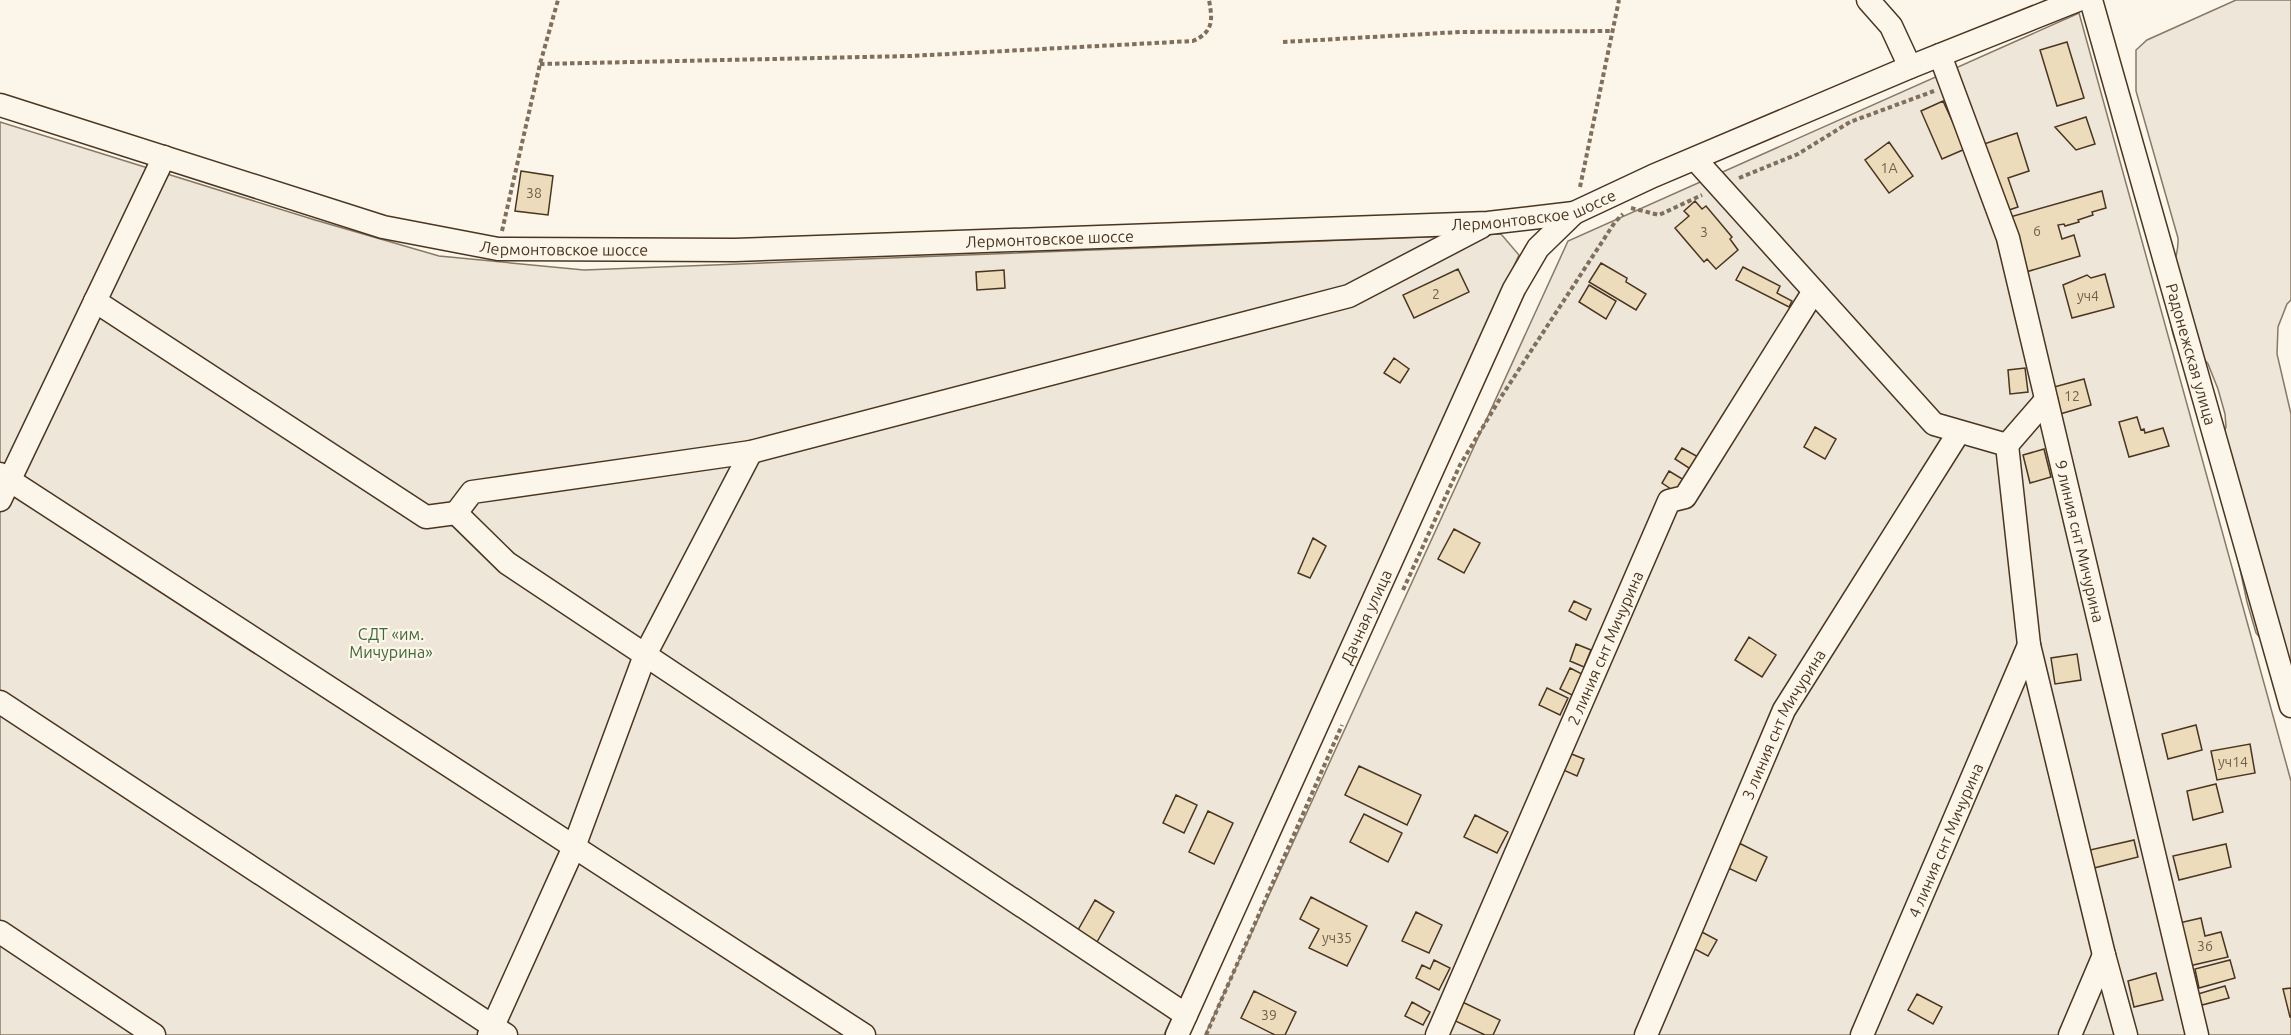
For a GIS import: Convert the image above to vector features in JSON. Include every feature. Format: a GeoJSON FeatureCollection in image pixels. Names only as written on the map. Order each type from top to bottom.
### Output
{"type":"FeatureCollection","features":[{"type":"Feature","properties":{"kind":"street"},"geometry":{"type":"LineString","coordinates":[[1868,0],[1891,26],[1910,67]]}},
{"type":"Feature","properties":{"kind":"street","name":"Лермонтовское шоссе"},"geometry":{"type":"LineString","coordinates":[[0,105],[382,227],[498,249],[735,250],[1488,223],[1574,213],[1910,67],[2078,0]]}},
{"type":"Feature","properties":{"kind":"street","name":"Радонежская улица"},"geometry":{"type":"LineString","coordinates":[[2091,0],[2291,706]]}},
{"type":"Feature","properties":{"kind":"street","name":"9 линия снт Мичурина"},"geometry":{"type":"LineString","coordinates":[[1940,55],[2008,238],[2197,1035]]}},
{"type":"Feature","properties":{"kind":"street"},"geometry":{"type":"LineString","coordinates":[[164,157],[3,484],[574,846],[864,1035]]}},
{"type":"Feature","properties":{"kind":"street"},"geometry":{"type":"LineString","coordinates":[[1695,159],[1934,424],[2007,446]]}},
{"type":"Feature","properties":{"kind":"street","name":"Дачная улица"},"geometry":{"type":"LineString","coordinates":[[1181,1025],[1514,289],[1538,248],[1574,213]]}},
{"type":"Feature","properties":{"kind":"street"},"geometry":{"type":"LineString","coordinates":[[95,301],[426,517],[456,513],[472,492],[751,452],[1349,296],[1488,223]]}},
{"type":"Feature","properties":{"kind":"street","name":"2 линия снт Мичурина"},"geometry":{"type":"LineString","coordinates":[[1437,1035],[1669,501],[1685,497],[1814,291]]}},
{"type":"Feature","properties":{"kind":"street"},"geometry":{"type":"LineString","coordinates":[[2046,400],[2007,446],[2029,645],[2104,955],[2126,1035]]}},
{"type":"Feature","properties":{"kind":"street","name":"3 линия снт Мичурина"},"geometry":{"type":"LineString","coordinates":[[1646,1035],[1784,710],[1959,432]]}},
{"type":"Feature","properties":{"kind":"street"},"geometry":{"type":"LineString","coordinates":[[0,702],[496,1032],[574,846],[645,655],[751,452]]}},
{"type":"Feature","properties":{"kind":"street"},"geometry":{"type":"LineString","coordinates":[[456,513],[507,563],[645,655],[1181,1025]]}},
{"type":"Feature","properties":{"kind":"street","name":"4 линия снт Мичурина"},"geometry":{"type":"LineString","coordinates":[[1862,1035],[2029,645]]}},
{"type":"Feature","properties":{"kind":"street"},"geometry":{"type":"LineString","coordinates":[[0,932],[154,1035]]}},
{"type":"Feature","properties":{"kind":"street"},"geometry":{"type":"LineString","coordinates":[[2070,1035],[2104,955]]}},
{"type":"Feature","properties":{"kind":"path"},"geometry":{"type":"LineString","coordinates":[[498,249],[540,64],[558,0]]}},
{"type":"Feature","properties":{"kind":"path"},"geometry":{"type":"LineString","coordinates":[[540,64],[910,56],[1193,41],[1206,35],[1211,25],[1209,0]]}},
{"type":"Feature","properties":{"kind":"path"},"geometry":{"type":"LineString","coordinates":[[1574,213],[1619,0]]}},
{"type":"Feature","properties":{"kind":"path"},"geometry":{"type":"LineString","coordinates":[[1283,42],[1460,32],[1613,31]]}},
{"type":"Feature","properties":{"kind":"path"},"geometry":{"type":"LineString","coordinates":[[1400,597],[1461,465],[1501,397],[1615,222],[1629,208],[1659,215],[1798,154],[1850,122],[1952,85]]}},
{"type":"Feature","properties":{"kind":"path"},"geometry":{"type":"LineString","coordinates":[[1206,1035],[1343,724]]}},
{"type":"Feature","properties":{"kind":"green space"},"geometry":{"type":"Polygon","coordinates":[[[2236,0],[2291,0],[2291,300],[2287,304],[2278,327],[2277,354],[2291,414],[2291,680],[2283,665],[2256,633],[2247,602],[2218,465],[2217,451],[2226,427],[2218,389],[2208,364],[2200,354],[2176,343],[2173,335],[2169,293],[2178,238],[2136,91],[2136,50],[2147,40],[2236,0]]]}},
{"type":"Feature","properties":{"kind":"green space"},"geometry":{"type":"Polygon","coordinates":[[[2079,13],[2291,781],[2291,1035],[1205,1035],[1568,241],[2079,13]]]}},
{"type":"Feature","properties":{"kind":"green space","name":"СДТ «им. Мичурина»"},"geometry":{"type":"Polygon","coordinates":[[[0,122],[439,256],[584,270],[1501,234],[1519,255],[1164,1035],[0,1035],[0,122]]]}},
{"type":"Feature","properties":{"kind":"building"},"geometry":{"type":"Polygon","coordinates":[[[2067,42],[2084,98],[2057,106],[2040,50],[2067,42]]]}},
{"type":"Feature","properties":{"kind":"building"},"geometry":{"type":"Polygon","coordinates":[[[1943,101],[1965,149],[1942,159],[1921,111],[1943,101]]]}},
{"type":"Feature","properties":{"kind":"building"},"geometry":{"type":"Polygon","coordinates":[[[2086,117],[2095,144],[2076,150],[2055,127],[2086,117]]]}},
{"type":"Feature","properties":{"kind":"building"},"geometry":{"type":"Polygon","coordinates":[[[2017,133],[2029,171],[2008,178],[2018,207],[2003,212],[1981,145],[2017,133]]]}},
{"type":"Feature","properties":{"kind":"building"},"geometry":{"type":"Polygon","coordinates":[[[1889,142],[1913,176],[1889,193],[1865,160],[1889,142]]]}},
{"type":"Feature","properties":{"kind":"building"},"geometry":{"type":"Polygon","coordinates":[[[521,171],[553,176],[548,215],[515,211],[521,171]]]}},
{"type":"Feature","properties":{"kind":"building"},"geometry":{"type":"Polygon","coordinates":[[[2102,191],[2106,208],[2092,212],[2093,215],[2078,220],[2079,222],[2065,226],[2064,224],[2058,225],[2062,239],[2074,235],[2080,256],[2026,272],[2010,217],[2102,191]]]}},
{"type":"Feature","properties":{"kind":"building"},"geometry":{"type":"Polygon","coordinates":[[[1695,201],[1702,209],[1706,206],[1732,237],[1730,239],[1738,250],[1716,269],[1707,259],[1704,262],[1675,228],[1689,216],[1684,211],[1695,201]]]}},
{"type":"Feature","properties":{"kind":"building"},"geometry":{"type":"Polygon","coordinates":[[[1601,263],[1627,278],[1626,282],[1646,294],[1636,310],[1589,282],[1601,263]]]}},
{"type":"Feature","properties":{"kind":"building"},"geometry":{"type":"Polygon","coordinates":[[[1743,267],[1780,286],[1777,293],[1792,301],[1789,307],[1736,280],[1743,267]]]}},
{"type":"Feature","properties":{"kind":"building"},"geometry":{"type":"Polygon","coordinates":[[[1458,269],[1469,292],[1414,318],[1403,295],[1458,269]]]}},
{"type":"Feature","properties":{"kind":"building"},"geometry":{"type":"Polygon","coordinates":[[[1004,270],[1005,288],[977,290],[976,272],[1004,270]]]}},
{"type":"Feature","properties":{"kind":"building"},"geometry":{"type":"Polygon","coordinates":[[[2105,274],[2114,307],[2072,318],[2063,285],[2087,275],[2091,278],[2105,274]]]}},
{"type":"Feature","properties":{"kind":"building"},"geometry":{"type":"Polygon","coordinates":[[[1589,285],[1616,301],[1606,319],[1579,302],[1589,285]]]}},
{"type":"Feature","properties":{"kind":"building"},"geometry":{"type":"Polygon","coordinates":[[[1394,358],[1409,369],[1400,383],[1384,373],[1394,358]]]}},
{"type":"Feature","properties":{"kind":"building"},"geometry":{"type":"Polygon","coordinates":[[[2025,368],[2028,392],[2010,394],[2008,370],[2025,368]]]}},
{"type":"Feature","properties":{"kind":"building"},"geometry":{"type":"Polygon","coordinates":[[[2084,379],[2091,405],[2060,414],[2054,387],[2084,379]]]}},
{"type":"Feature","properties":{"kind":"building"},"geometry":{"type":"Polygon","coordinates":[[[2137,417],[2141,430],[2144,429],[2145,433],[2163,428],[2169,446],[2129,457],[2119,422],[2137,417]]]}},
{"type":"Feature","properties":{"kind":"building"},"geometry":{"type":"Polygon","coordinates":[[[1815,427],[1836,439],[1825,459],[1804,447],[1815,427]]]}},
{"type":"Feature","properties":{"kind":"building"},"geometry":{"type":"Polygon","coordinates":[[[1682,448],[1700,458],[1692,470],[1675,459],[1682,448]]]}},
{"type":"Feature","properties":{"kind":"building"},"geometry":{"type":"Polygon","coordinates":[[[2044,449],[2051,477],[2030,483],[2023,455],[2044,449]]]}},
{"type":"Feature","properties":{"kind":"building"},"geometry":{"type":"Polygon","coordinates":[[[1669,471],[1684,480],[1677,493],[1662,483],[1669,471]]]}},
{"type":"Feature","properties":{"kind":"building"},"geometry":{"type":"Polygon","coordinates":[[[1454,529],[1480,543],[1464,573],[1438,559],[1454,529]]]}},
{"type":"Feature","properties":{"kind":"building"},"geometry":{"type":"Polygon","coordinates":[[[1313,538],[1326,546],[1310,578],[1298,573],[1313,538]]]}},
{"type":"Feature","properties":{"kind":"building"},"geometry":{"type":"Polygon","coordinates":[[[1574,601],[1591,609],[1586,620],[1569,611],[1574,601]]]}},
{"type":"Feature","properties":{"kind":"building"},"geometry":{"type":"Polygon","coordinates":[[[1749,637],[1776,655],[1762,677],[1735,660],[1749,637]]]}},
{"type":"Feature","properties":{"kind":"building"},"geometry":{"type":"Polygon","coordinates":[[[1576,644],[1591,650],[1584,667],[1570,661],[1576,644]]]}},
{"type":"Feature","properties":{"kind":"building"},"geometry":{"type":"Polygon","coordinates":[[[2077,654],[2081,680],[2055,684],[2051,658],[2077,654]]]}},
{"type":"Feature","properties":{"kind":"building"},"geometry":{"type":"Polygon","coordinates":[[[1570,668],[1584,675],[1574,696],[1560,689],[1570,668]]]}},
{"type":"Feature","properties":{"kind":"building"},"geometry":{"type":"Polygon","coordinates":[[[1547,688],[1568,698],[1560,715],[1539,705],[1547,688]]]}},
{"type":"Feature","properties":{"kind":"building"},"geometry":{"type":"Polygon","coordinates":[[[2196,725],[2202,750],[2168,759],[2162,734],[2196,725]]]}},
{"type":"Feature","properties":{"kind":"building"},"geometry":{"type":"Polygon","coordinates":[[[2250,744],[2255,773],[2217,780],[2211,751],[2250,744]]]}},
{"type":"Feature","properties":{"kind":"building"},"geometry":{"type":"Polygon","coordinates":[[[1569,753],[1584,759],[1577,776],[1561,769],[1569,753]]]}},
{"type":"Feature","properties":{"kind":"building"},"geometry":{"type":"Polygon","coordinates":[[[1359,766],[1421,795],[1407,825],[1345,795],[1359,766]]]}},
{"type":"Feature","properties":{"kind":"building"},"geometry":{"type":"Polygon","coordinates":[[[2216,784],[2223,812],[2193,820],[2187,791],[2216,784]]]}},
{"type":"Feature","properties":{"kind":"building"},"geometry":{"type":"Polygon","coordinates":[[[1176,795],[1197,805],[1184,833],[1163,823],[1176,795]]]}},
{"type":"Feature","properties":{"kind":"building"},"geometry":{"type":"Polygon","coordinates":[[[1208,811],[1233,823],[1214,864],[1189,852],[1208,811]]]}},
{"type":"Feature","properties":{"kind":"building"},"geometry":{"type":"Polygon","coordinates":[[[1364,814],[1402,833],[1388,862],[1350,842],[1364,814]]]}},
{"type":"Feature","properties":{"kind":"building"},"geometry":{"type":"Polygon","coordinates":[[[1475,815],[1508,832],[1497,853],[1464,837],[1475,815]]]}},
{"type":"Feature","properties":{"kind":"building"},"geometry":{"type":"Polygon","coordinates":[[[2134,840],[2138,857],[2094,868],[2090,850],[2134,840]]]}},
{"type":"Feature","properties":{"kind":"building"},"geometry":{"type":"Polygon","coordinates":[[[1739,843],[1767,857],[1756,881],[1728,868],[1739,843]]]}},
{"type":"Feature","properties":{"kind":"building"},"geometry":{"type":"Polygon","coordinates":[[[2226,844],[2231,867],[2179,880],[2173,856],[2226,844]]]}},
{"type":"Feature","properties":{"kind":"building"},"geometry":{"type":"Polygon","coordinates":[[[1311,897],[1367,926],[1347,966],[1309,948],[1319,929],[1300,919],[1311,897]]]}},
{"type":"Feature","properties":{"kind":"building"},"geometry":{"type":"Polygon","coordinates":[[[1095,900],[1114,912],[1093,949],[1074,937],[1095,900]]]}},
{"type":"Feature","properties":{"kind":"building"},"geometry":{"type":"Polygon","coordinates":[[[1416,912],[1442,925],[1429,953],[1402,941],[1416,912]]]}},
{"type":"Feature","properties":{"kind":"building"},"geometry":{"type":"Polygon","coordinates":[[[2201,918],[2205,936],[2221,932],[2228,957],[2189,966],[2179,923],[2201,918]]]}},
{"type":"Feature","properties":{"kind":"building"},"geometry":{"type":"Polygon","coordinates":[[[1700,931],[1717,940],[1708,956],[1691,947],[1700,931]]]}},
{"type":"Feature","properties":{"kind":"building"},"geometry":{"type":"Polygon","coordinates":[[[1434,960],[1450,968],[1439,990],[1416,978],[1422,965],[1430,969],[1434,960]]]}},
{"type":"Feature","properties":{"kind":"building"},"geometry":{"type":"Polygon","coordinates":[[[2230,960],[2235,978],[2199,988],[2195,969],[2230,960]]]}},
{"type":"Feature","properties":{"kind":"building"},"geometry":{"type":"Polygon","coordinates":[[[2156,973],[2163,1000],[2134,1007],[2128,981],[2156,973]]]}},
{"type":"Feature","properties":{"kind":"building"},"geometry":{"type":"Polygon","coordinates":[[[2225,986],[2229,998],[2202,1005],[2198,994],[2225,986]]]}},
{"type":"Feature","properties":{"kind":"building"},"geometry":{"type":"Polygon","coordinates":[[[2291,988],[2291,1017],[2290,1017],[2283,989],[2291,988]]]}},
{"type":"Feature","properties":{"kind":"building"},"geometry":{"type":"Polygon","coordinates":[[[1254,991],[1296,1012],[1285,1035],[1275,1035],[1241,1018],[1254,991]]]}},
{"type":"Feature","properties":{"kind":"building"},"geometry":{"type":"Polygon","coordinates":[[[1917,994],[1942,1007],[1933,1024],[1908,1010],[1917,994]]]}},
{"type":"Feature","properties":{"kind":"building"},"geometry":{"type":"Polygon","coordinates":[[[1454,998],[1500,1020],[1493,1035],[1485,1035],[1445,1016],[1454,998]]]}},
{"type":"Feature","properties":{"kind":"building"},"geometry":{"type":"Polygon","coordinates":[[[1412,1002],[1430,1012],[1423,1025],[1405,1016],[1412,1002]]]}}]}
